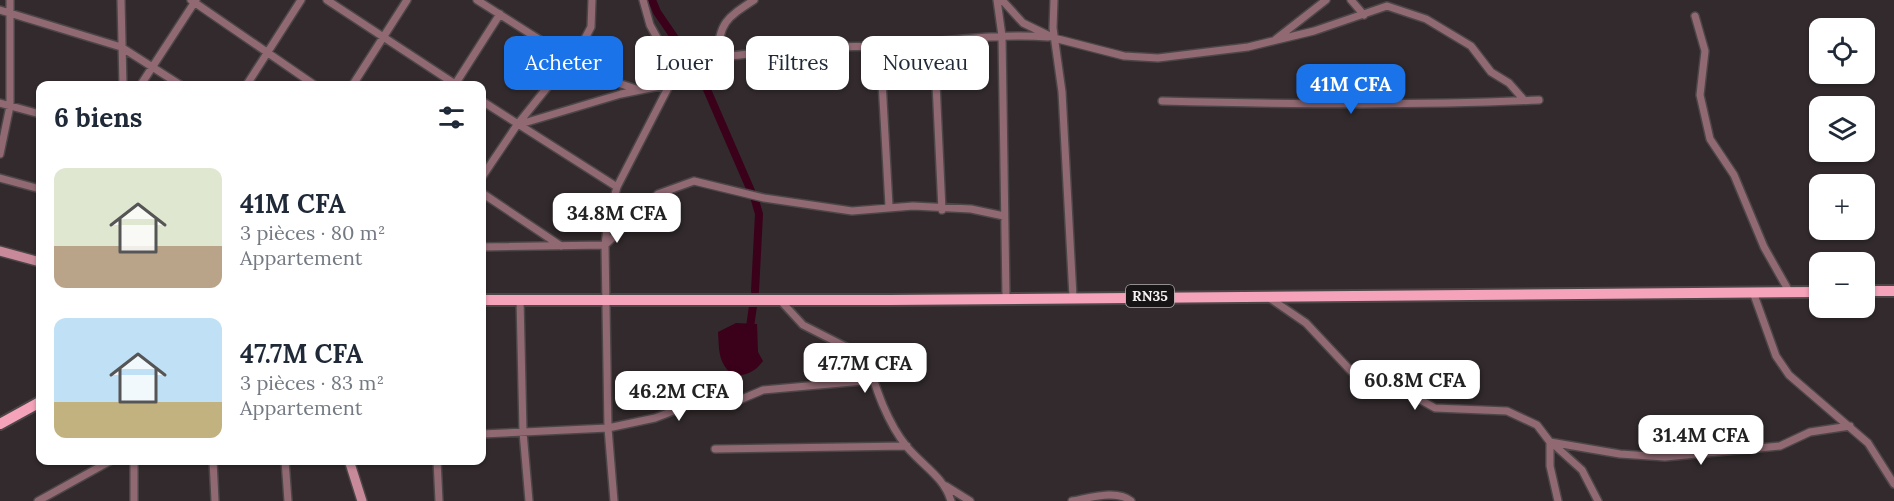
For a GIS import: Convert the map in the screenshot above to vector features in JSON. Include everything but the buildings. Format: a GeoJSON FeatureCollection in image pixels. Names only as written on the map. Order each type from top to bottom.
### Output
{"type":"FeatureCollection","features":[{"type":"Feature","properties":{"kind":"main road"},"geometry":{"type":"LineString","coordinates":[[1875,291],[1894,291]]}},
{"type":"Feature","properties":{"kind":"main road","name":"RN35"},"geometry":{"type":"LineString","coordinates":[[486,300],[1557,296],[1809,292]]}},
{"type":"Feature","properties":{"kind":"main road"},"geometry":{"type":"LineString","coordinates":[[0,424],[36,404]]}},
{"type":"Feature","properties":{"kind":"street"},"geometry":{"type":"LineString","coordinates":[[0,154],[10,106],[8,13],[10,0]]}},
{"type":"Feature","properties":{"kind":"street"},"geometry":{"type":"LineString","coordinates":[[121,0],[123,81]]}},
{"type":"Feature","properties":{"kind":"street"},"geometry":{"type":"LineString","coordinates":[[249,81],[301,0]]}},
{"type":"Feature","properties":{"kind":"street"},"geometry":{"type":"LineString","coordinates":[[327,0],[450,81]]}},
{"type":"Feature","properties":{"kind":"street"},"geometry":{"type":"LineString","coordinates":[[355,81],[407,0]]}},
{"type":"Feature","properties":{"kind":"street"},"geometry":{"type":"LineString","coordinates":[[477,0],[534,36]]}},
{"type":"Feature","properties":{"kind":"street"},"geometry":{"type":"LineString","coordinates":[[585,36],[591,27],[591,0]]}},
{"type":"Feature","properties":{"kind":"street"},"geometry":{"type":"LineString","coordinates":[[643,0],[650,25],[656,36]]}},
{"type":"Feature","properties":{"kind":"street"},"geometry":{"type":"LineString","coordinates":[[718,36],[727,21],[754,0]]}},
{"type":"Feature","properties":{"kind":"street"},"geometry":{"type":"LineString","coordinates":[[997,0],[1002,36],[1006,297]]}},
{"type":"Feature","properties":{"kind":"street"},"geometry":{"type":"LineString","coordinates":[[1002,0],[1023,23],[1054,38],[1124,56],[1158,58],[1248,47],[1364,15],[1387,6],[1426,19],[1471,46],[1491,72],[1509,82],[1524,100]]}},
{"type":"Feature","properties":{"kind":"street"},"geometry":{"type":"LineString","coordinates":[[1001,20],[1012,0]]}},
{"type":"Feature","properties":{"kind":"street"},"geometry":{"type":"LineString","coordinates":[[1054,0],[1054,38],[1062,93],[1073,297]]}},
{"type":"Feature","properties":{"kind":"street"},"geometry":{"type":"LineString","coordinates":[[1274,41],[1326,0]]}},
{"type":"Feature","properties":{"kind":"street"},"geometry":{"type":"LineString","coordinates":[[1351,0],[1364,15]]}},
{"type":"Feature","properties":{"kind":"street"},"geometry":{"type":"LineString","coordinates":[[143,81],[194,1],[309,81]]}},
{"type":"Feature","properties":{"kind":"street"},"geometry":{"type":"LineString","coordinates":[[0,10],[122,47],[175,81]]}},
{"type":"Feature","properties":{"kind":"street"},"geometry":{"type":"LineString","coordinates":[[458,81],[500,14]]}},
{"type":"Feature","properties":{"kind":"street"},"geometry":{"type":"LineString","coordinates":[[1695,16],[1705,51],[1700,95],[1710,140],[1734,175],[1764,247],[1790,293]]}},
{"type":"Feature","properties":{"kind":"street"},"geometry":{"type":"LineString","coordinates":[[989,37],[1054,38]]}},
{"type":"Feature","properties":{"kind":"street"},"geometry":{"type":"LineString","coordinates":[[734,57],[778,50],[861,46]]}},
{"type":"Feature","properties":{"kind":"street"},"geometry":{"type":"LineString","coordinates":[[486,171],[546,90]]}},
{"type":"Feature","properties":{"kind":"street"},"geometry":{"type":"LineString","coordinates":[[518,125],[639,90]]}},
{"type":"Feature","properties":{"kind":"street"},"geometry":{"type":"LineString","coordinates":[[614,501],[608,428],[605,244],[608,220],[617,187],[667,90]]}},
{"type":"Feature","properties":{"kind":"street"},"geometry":{"type":"LineString","coordinates":[[882,90],[889,206]]}},
{"type":"Feature","properties":{"kind":"street"},"geometry":{"type":"LineString","coordinates":[[936,90],[942,210]]}},
{"type":"Feature","properties":{"kind":"street"},"geometry":{"type":"LineString","coordinates":[[1162,101],[1281,104],[1539,100]]}},
{"type":"Feature","properties":{"kind":"street"},"geometry":{"type":"LineString","coordinates":[[0,103],[36,113]]}},
{"type":"Feature","properties":{"kind":"street"},"geometry":{"type":"LineString","coordinates":[[486,104],[617,187]]}},
{"type":"Feature","properties":{"kind":"street"},"geometry":{"type":"LineString","coordinates":[[0,178],[36,188]]}},
{"type":"Feature","properties":{"kind":"street"},"geometry":{"type":"LineString","coordinates":[[486,247],[605,244],[658,194],[694,181],[764,198],[852,211],[889,206],[942,210],[971,209],[1004,216]]}},
{"type":"Feature","properties":{"kind":"street"},"geometry":{"type":"LineString","coordinates":[[486,197],[561,246]]}},
{"type":"Feature","properties":{"kind":"street"},"geometry":{"type":"LineString","coordinates":[[0,251],[36,261]]}},
{"type":"Feature","properties":{"kind":"street"},"geometry":{"type":"LineString","coordinates":[[1753,292],[1776,356],[1789,375],[1868,442],[1894,484]]}},
{"type":"Feature","properties":{"kind":"street"},"geometry":{"type":"LineString","coordinates":[[1266,296],[1306,323],[1351,371],[1401,388],[1435,408],[1507,411],[1537,425],[1550,442],[1582,470],[1598,501]]}},
{"type":"Feature","properties":{"kind":"street"},"geometry":{"type":"LineString","coordinates":[[520,299],[523,432],[529,501]]}},
{"type":"Feature","properties":{"kind":"street"},"geometry":{"type":"LineString","coordinates":[[779,299],[803,325],[866,357],[882,404],[907,446],[946,486],[970,501]]}},
{"type":"Feature","properties":{"kind":"street"},"geometry":{"type":"LineString","coordinates":[[486,434],[608,428],[655,418],[691,404],[737,401],[763,390],[874,380]]}},
{"type":"Feature","properties":{"kind":"street"},"geometry":{"type":"LineString","coordinates":[[1550,442],[1631,456],[1665,458],[1780,446],[1810,432],[1850,426]]}},
{"type":"Feature","properties":{"kind":"street"},"geometry":{"type":"LineString","coordinates":[[1550,442],[1550,465],[1558,501]]}},
{"type":"Feature","properties":{"kind":"street"},"geometry":{"type":"LineString","coordinates":[[715,449],[907,446]]}},
{"type":"Feature","properties":{"kind":"street"},"geometry":{"type":"LineString","coordinates":[[38,501],[103,465]]}},
{"type":"Feature","properties":{"kind":"street"},"geometry":{"type":"LineString","coordinates":[[134,465],[134,501]]}},
{"type":"Feature","properties":{"kind":"street"},"geometry":{"type":"LineString","coordinates":[[213,465],[215,501]]}},
{"type":"Feature","properties":{"kind":"street"},"geometry":{"type":"LineString","coordinates":[[285,465],[288,501]]}},
{"type":"Feature","properties":{"kind":"street"},"geometry":{"type":"LineString","coordinates":[[351,465],[362,501]]}},
{"type":"Feature","properties":{"kind":"street"},"geometry":{"type":"LineString","coordinates":[[437,465],[439,501]]}},
{"type":"Feature","properties":{"kind":"street"},"geometry":{"type":"LineString","coordinates":[[946,486],[951,501]]}},
{"type":"Feature","properties":{"kind":"street"},"geometry":{"type":"LineString","coordinates":[[1072,501],[1104,496],[1126,497],[1131,501]]}},
{"type":"Feature","properties":{"kind":"shaded area"},"geometry":{"type":"Polygon","coordinates":[[[736,323],[757,324],[758,352],[763,361],[755,370],[744,375],[728,371],[720,353],[718,332],[736,323]]]}},
{"type":"Feature","properties":{"kind":"waterway"},"geometry":{"type":"LineString","coordinates":[[652,0],[657,12],[702,78],[755,200],[759,214],[755,291]]}},
{"type":"Feature","properties":{"kind":"waterway"},"geometry":{"type":"LineString","coordinates":[[750,327],[753,306]]}}]}
